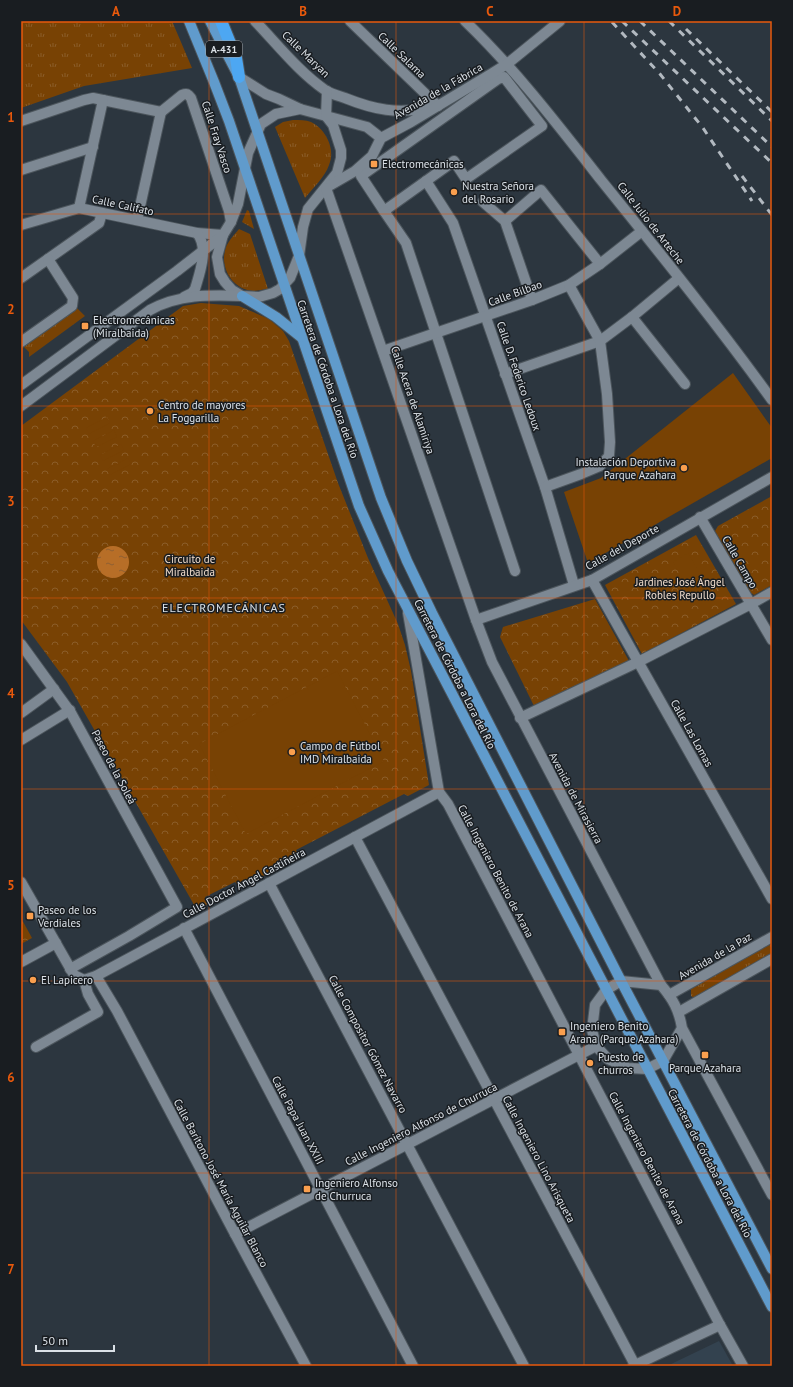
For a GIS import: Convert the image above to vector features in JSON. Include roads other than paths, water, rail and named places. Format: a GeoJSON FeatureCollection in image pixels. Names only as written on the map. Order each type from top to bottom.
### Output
{"type":"FeatureCollection","features":[{"type":"Feature","properties":{"kind":"highway"},"geometry":{"type":"LineString","coordinates":[[221,21],[236,58],[238,77]]}},
{"type":"Feature","properties":{"kind":"main road","name":"Carretera de Córdoba a Lora del Río"},"geometry":{"type":"LineString","coordinates":[[189,21],[214,82],[359,506],[388,571],[772,1307]]}},
{"type":"Feature","properties":{"kind":"main road","name":"Carretera de Córdoba a Lora del Río"},"geometry":{"type":"LineString","coordinates":[[210,21],[238,77],[258,131],[381,498],[407,561],[432,613],[621,982],[772,1268]]}},
{"type":"Feature","properties":{"kind":"main road"},"geometry":{"type":"LineString","coordinates":[[242,296],[276,317],[301,337]]}},
{"type":"Feature","properties":{"kind":"street","name":"Calle Maryan"},"geometry":{"type":"LineString","coordinates":[[255,21],[297,66],[327,91],[360,104],[385,111],[416,110],[438,106]]}},
{"type":"Feature","properties":{"kind":"street","name":"Calle Salama"},"geometry":{"type":"LineString","coordinates":[[350,21],[438,106]]}},
{"type":"Feature","properties":{"kind":"street","name":"Calle Julio de Arteche"},"geometry":{"type":"LineString","coordinates":[[465,21],[507,64],[642,231],[750,369],[772,400]]}},
{"type":"Feature","properties":{"kind":"street","name":"Avenida de la Fábrica"},"geometry":{"type":"LineString","coordinates":[[381,138],[438,106],[507,64],[560,21]]}},
{"type":"Feature","properties":{"kind":"street"},"geometry":{"type":"LineString","coordinates":[[238,77],[266,94],[300,109],[367,127],[381,138],[372,156],[355,171],[326,188]]}},
{"type":"Feature","properties":{"kind":"street"},"geometry":{"type":"LineString","coordinates":[[384,211],[454,161],[466,179],[542,126],[504,78],[498,78],[361,176],[384,211],[406,243],[515,571]]}},
{"type":"Feature","properties":{"kind":"street"},"geometry":{"type":"LineString","coordinates":[[178,299],[202,295],[242,296],[253,298],[276,292],[284,286],[292,273],[299,256],[303,227],[308,209],[337,173],[341,158],[341,150],[337,136],[326,116],[327,91]]}},
{"type":"Feature","properties":{"kind":"street","name":"Calle Fray Vasco"},"geometry":{"type":"LineString","coordinates":[[161,112],[182,95],[189,94],[192,98],[229,211],[231,222]]}},
{"type":"Feature","properties":{"kind":"street"},"geometry":{"type":"LineString","coordinates":[[21,122],[93,98],[161,112],[137,220]]}},
{"type":"Feature","properties":{"kind":"street"},"geometry":{"type":"LineString","coordinates":[[78,208],[103,100]]}},
{"type":"Feature","properties":{"kind":"street"},"geometry":{"type":"LineString","coordinates":[[242,296],[228,286],[220,274],[217,257],[223,235],[231,222],[240,196],[248,153],[261,124],[276,114],[286,110],[300,109]]}},
{"type":"Feature","properties":{"kind":"street"},"geometry":{"type":"LineString","coordinates":[[21,170],[93,147]]}},
{"type":"Feature","properties":{"kind":"street","name":"Calle D. Federico Ledoux"},"geometry":{"type":"LineString","coordinates":[[426,181],[453,223],[545,487],[574,585]]}},
{"type":"Feature","properties":{"kind":"street","name":"Calle Acera de Alamiriya"},"geometry":{"type":"LineString","coordinates":[[326,188],[476,620]]}},
{"type":"Feature","properties":{"kind":"street"},"geometry":{"type":"LineString","coordinates":[[505,221],[541,190],[600,264]]}},
{"type":"Feature","properties":{"kind":"street"},"geometry":{"type":"LineString","coordinates":[[483,202],[505,221],[532,300]]}},
{"type":"Feature","properties":{"kind":"street","name":"Calle Califato"},"geometry":{"type":"LineString","coordinates":[[21,225],[78,208],[197,233],[223,235]]}},
{"type":"Feature","properties":{"kind":"street"},"geometry":{"type":"LineString","coordinates":[[21,278],[99,223],[102,213]]}},
{"type":"Feature","properties":{"kind":"street","name":"Calle Bilbao"},"geometry":{"type":"LineString","coordinates":[[383,351],[532,300],[569,285],[600,264],[642,231]]}},
{"type":"Feature","properties":{"kind":"street"},"geometry":{"type":"LineString","coordinates":[[21,406],[150,310],[192,293],[204,251],[202,241],[197,233]]}},
{"type":"Feature","properties":{"kind":"street"},"geometry":{"type":"LineString","coordinates":[[21,385],[204,251],[223,235]]}},
{"type":"Feature","properties":{"kind":"street"},"geometry":{"type":"LineString","coordinates":[[21,342],[72,306],[74,298],[48,259]]}},
{"type":"Feature","properties":{"kind":"street"},"geometry":{"type":"LineString","coordinates":[[177,271],[187,271],[192,273],[196,283]]}},
{"type":"Feature","properties":{"kind":"street"},"geometry":{"type":"LineString","coordinates":[[505,374],[600,341],[679,278]]}},
{"type":"Feature","properties":{"kind":"street"},"geometry":{"type":"LineString","coordinates":[[545,487],[600,466],[609,456],[610,442],[607,394],[600,341],[569,285]]}},
{"type":"Feature","properties":{"kind":"street"},"geometry":{"type":"LineString","coordinates":[[632,317],[685,384]]}},
{"type":"Feature","properties":{"kind":"street","name":"Calle del Deporte"},"geometry":{"type":"LineString","coordinates":[[476,620],[592,580],[772,477]]}},
{"type":"Feature","properties":{"kind":"street","name":"Calle Campo"},"geometry":{"type":"LineString","coordinates":[[700,517],[772,640]]}},
{"type":"Feature","properties":{"kind":"street","name":"Calle Las Lomas"},"geometry":{"type":"LineString","coordinates":[[592,580],[772,899]]}},
{"type":"Feature","properties":{"kind":"street"},"geometry":{"type":"LineString","coordinates":[[520,718],[638,662],[772,592]]}},
{"type":"Feature","properties":{"kind":"street"},"geometry":{"type":"LineString","coordinates":[[407,607],[439,792]]}},
{"type":"Feature","properties":{"kind":"street","name":"Avenida de Mirasierra"},"geometry":{"type":"LineString","coordinates":[[476,620],[492,662],[520,718],[661,985],[679,1012],[682,1028]]}},
{"type":"Feature","properties":{"kind":"street","name":"Paseo de la Soleá"},"geometry":{"type":"LineString","coordinates":[[21,644],[70,710],[177,907],[129,936],[70,968]]}},
{"type":"Feature","properties":{"kind":"street"},"geometry":{"type":"LineString","coordinates":[[21,713],[54,689]]}},
{"type":"Feature","properties":{"kind":"street"},"geometry":{"type":"LineString","coordinates":[[21,740],[70,710]]}},
{"type":"Feature","properties":{"kind":"street","name":"Calle Doctor Angel Castiñeira"},"geometry":{"type":"LineString","coordinates":[[96,976],[439,792]]}},
{"type":"Feature","properties":{"kind":"street","name":"Calle Ingeniero Benito de Arana"},"geometry":{"type":"LineString","coordinates":[[439,792],[448,804],[743,1366]]}},
{"type":"Feature","properties":{"kind":"street","name":"Calle Ingeniero Lino Arisqueta"},"geometry":{"type":"LineString","coordinates":[[355,837],[634,1366]]}},
{"type":"Feature","properties":{"kind":"street"},"geometry":{"type":"LineString","coordinates":[[21,882],[74,975],[84,980],[96,976]]}},
{"type":"Feature","properties":{"kind":"street","name":"Calle Compositor Gómez Navarro"},"geometry":{"type":"LineString","coordinates":[[269,883],[524,1366]]}},
{"type":"Feature","properties":{"kind":"street","name":"Calle Papa Juan XXIII"},"geometry":{"type":"LineString","coordinates":[[184,928],[413,1366]]}},
{"type":"Feature","properties":{"kind":"street","name":"Avenida de la Paz"},"geometry":{"type":"LineString","coordinates":[[669,995],[772,937]]}},
{"type":"Feature","properties":{"kind":"street"},"geometry":{"type":"LineString","coordinates":[[21,962],[56,943]]}},
{"type":"Feature","properties":{"kind":"street"},"geometry":{"type":"LineString","coordinates":[[679,1012],[772,959]]}},
{"type":"Feature","properties":{"kind":"street","name":"Calle Barítono José María Aguilar Blanco"},"geometry":{"type":"LineString","coordinates":[[96,976],[117,1010],[234,1234],[306,1366]]}},
{"type":"Feature","properties":{"kind":"street"},"geometry":{"type":"LineString","coordinates":[[36,1047],[98,1012],[88,994],[84,980]]}},
{"type":"Feature","properties":{"kind":"street"},"geometry":{"type":"LineString","coordinates":[[661,985],[621,982],[606,990],[595,1005],[592,1030],[596,1046],[608,1059],[628,1068],[647,1069],[663,1061],[682,1028]]}},
{"type":"Feature","properties":{"kind":"street"},"geometry":{"type":"LineString","coordinates":[[682,1028],[772,1195]]}},
{"type":"Feature","properties":{"kind":"street","name":"Calle Ingeniero Alfonso de Churruca"},"geometry":{"type":"LineString","coordinates":[[234,1234],[596,1046]]}},
{"type":"Feature","properties":{"kind":"street"},"geometry":{"type":"LineString","coordinates":[[634,1366],[720,1324]]}},
{"type":"Feature","properties":{"kind":"water"},"geometry":{"type":"Polygon","coordinates":[[[113,546],[119,547],[126,553],[129,562],[128,568],[122,575],[113,578],[107,577],[100,571],[97,562],[98,556],[104,549],[113,546]]]}},
{"type":"Feature","properties":{"kind":"railway"},"geometry":{"type":"LineString","coordinates":[[622,21],[772,163]]}},
{"type":"Feature","properties":{"kind":"railway"},"geometry":{"type":"LineString","coordinates":[[640,21],[772,147]]}},
{"type":"Feature","properties":{"kind":"railway"},"geometry":{"type":"LineString","coordinates":[[669,21],[772,121]]}},
{"type":"Feature","properties":{"kind":"railway"},"geometry":{"type":"LineString","coordinates":[[612,22],[660,74],[703,128],[752,201]]}},
{"type":"Feature","properties":{"kind":"railway"},"geometry":{"type":"LineString","coordinates":[[686,29],[772,112]]}},
{"type":"Feature","properties":{"kind":"railway"},"geometry":{"type":"LineString","coordinates":[[742,176],[772,215]]}},
{"type":"Feature","properties":{"kind":"place","name":"Electromecánicas"},"geometry":{"type":"Point","coordinates":[374,164]}},
{"type":"Feature","properties":{"kind":"place","name":"Nuestra Señora del Rosario"},"geometry":{"type":"Point","coordinates":[454,192]}},
{"type":"Feature","properties":{"kind":"place","name":"Electromecánicas (Miralbaida)"},"geometry":{"type":"Point","coordinates":[85,326]}},
{"type":"Feature","properties":{"kind":"place","name":"Centro de mayores La Foggarilla"},"geometry":{"type":"Point","coordinates":[150,411]}},
{"type":"Feature","properties":{"kind":"place","name":"Instalación Deportiva Parque Azahara"},"geometry":{"type":"Point","coordinates":[684,468]}},
{"type":"Feature","properties":{"kind":"place","name":"Campo de Fútbol IMD Miralbaida"},"geometry":{"type":"Point","coordinates":[292,752]}},
{"type":"Feature","properties":{"kind":"place","name":"Paseo de los Verdiales"},"geometry":{"type":"Point","coordinates":[30,916]}},
{"type":"Feature","properties":{"kind":"place","name":"El Lapicero"},"geometry":{"type":"Point","coordinates":[33,980]}},
{"type":"Feature","properties":{"kind":"place","name":"Ingeniero Benito Arana (Parque Azahara)"},"geometry":{"type":"Point","coordinates":[562,1032]}},
{"type":"Feature","properties":{"kind":"place","name":"Parque Azahara"},"geometry":{"type":"Point","coordinates":[705,1055]}},
{"type":"Feature","properties":{"kind":"place","name":"Puesto de churros"},"geometry":{"type":"Point","coordinates":[590,1063]}},
{"type":"Feature","properties":{"kind":"place","name":"Ingeniero Alfonso de Churruca"},"geometry":{"type":"Point","coordinates":[307,1189]}},
{"type":"Feature","properties":{"kind":"district","name":"ELECTROMECÁNICAS"},"geometry":{"type":"Point","coordinates":[224,608]}},
{"type":"Feature","properties":{"kind":"park label","name":"Circuito de Miralbaida"},"geometry":{"type":"Point","coordinates":[190,565]}},
{"type":"Feature","properties":{"kind":"park label","name":"Jardines José Ángel Robles Repullo"},"geometry":{"type":"Point","coordinates":[680,588]}}]}
